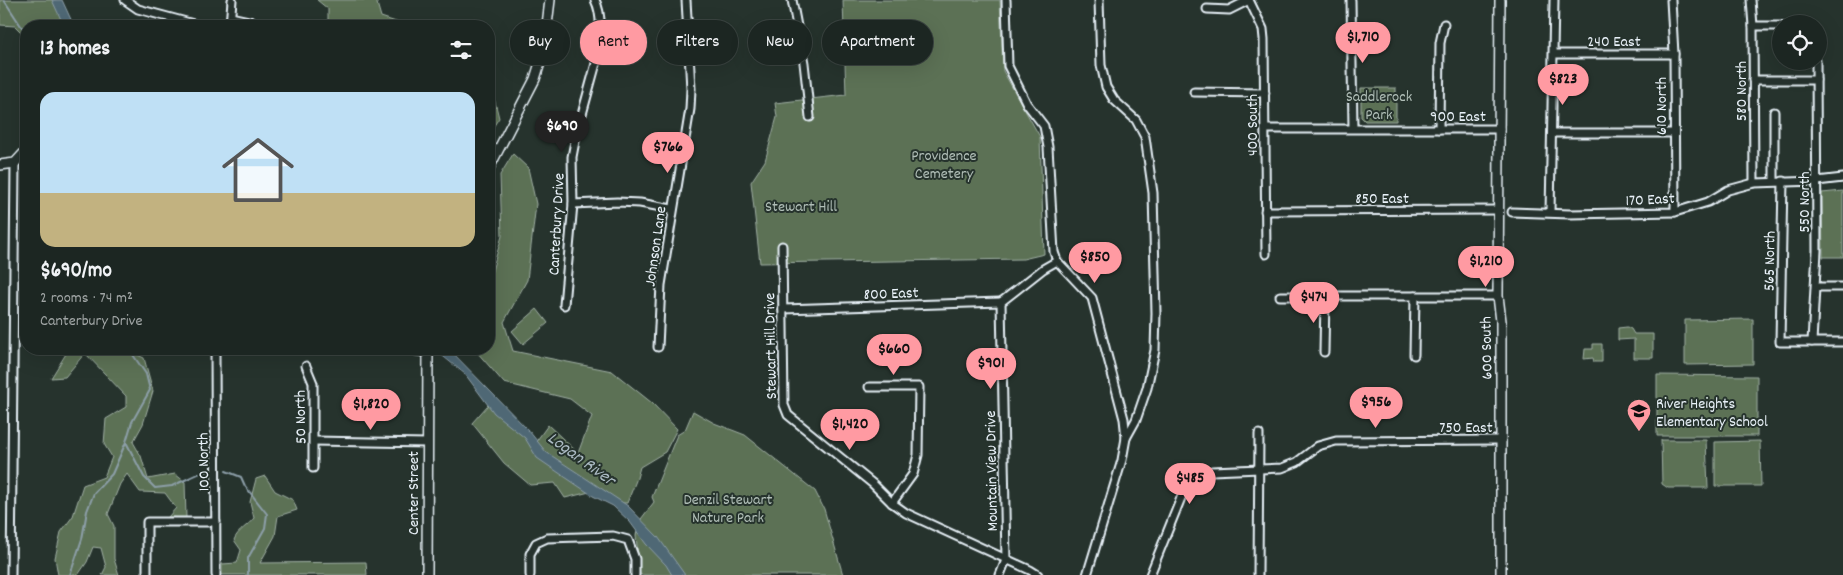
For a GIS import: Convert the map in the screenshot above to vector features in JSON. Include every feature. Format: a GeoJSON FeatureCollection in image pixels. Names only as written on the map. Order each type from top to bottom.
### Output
{"type":"FeatureCollection","features":[{"type":"Feature","properties":{"kind":"street"},"geometry":{"type":"LineString","coordinates":[[125,0],[138,9],[179,20]]}},
{"type":"Feature","properties":{"kind":"street"},"geometry":{"type":"LineString","coordinates":[[231,20],[232,0]]}},
{"type":"Feature","properties":{"kind":"street"},"geometry":{"type":"LineString","coordinates":[[495,156],[535,79],[544,50],[550,0]]}},
{"type":"Feature","properties":{"kind":"street","name":"Canterbury Drive"},"geometry":{"type":"LineString","coordinates":[[564,305],[573,204],[572,157],[600,42],[599,8],[595,0]]}},
{"type":"Feature","properties":{"kind":"street","name":"Johnson Lane"},"geometry":{"type":"LineString","coordinates":[[658,347],[661,285],[672,209],[690,109],[691,89],[686,0]]}},
{"type":"Feature","properties":{"kind":"street"},"geometry":{"type":"LineString","coordinates":[[792,0],[804,63],[810,117]]}},
{"type":"Feature","properties":{"kind":"street"},"geometry":{"type":"LineString","coordinates":[[1006,0],[1008,66],[1027,104],[1044,126],[1048,147],[1054,252],[1057,261],[1092,298],[1124,419],[1126,438],[1122,460],[1087,575]]}},
{"type":"Feature","properties":{"kind":"street"},"geometry":{"type":"LineString","coordinates":[[1099,0],[1101,65],[1106,87],[1114,100],[1136,120],[1145,137],[1153,194],[1155,350],[1147,388],[1136,420],[1126,438]]}},
{"type":"Feature","properties":{"kind":"street"},"geometry":{"type":"LineString","coordinates":[[1207,9],[1229,10],[1249,0]]}},
{"type":"Feature","properties":{"kind":"street","name":"400 South"},"geometry":{"type":"LineString","coordinates":[[1249,0],[1263,29],[1266,254]]}},
{"type":"Feature","properties":{"kind":"street"},"geometry":{"type":"LineString","coordinates":[[1351,0],[1353,128]]}},
{"type":"Feature","properties":{"kind":"street","name":"600 South"},"geometry":{"type":"LineString","coordinates":[[1500,0],[1498,296],[1501,321],[1501,575]]}},
{"type":"Feature","properties":{"kind":"street"},"geometry":{"type":"LineString","coordinates":[[1550,212],[1554,0]]}},
{"type":"Feature","properties":{"kind":"street","name":"610 North"},"geometry":{"type":"LineString","coordinates":[[1671,0],[1674,54],[1675,212]]}},
{"type":"Feature","properties":{"kind":"street","name":"580 North"},"geometry":{"type":"LineString","coordinates":[[1752,0],[1754,183]]}},
{"type":"Feature","properties":{"kind":"street"},"geometry":{"type":"LineString","coordinates":[[231,17],[244,20]]}},
{"type":"Feature","properties":{"kind":"street"},"geometry":{"type":"LineString","coordinates":[[1439,129],[1440,43],[1444,24]]}},
{"type":"Feature","properties":{"kind":"street"},"geometry":{"type":"LineString","coordinates":[[1753,26],[1772,26]]}},
{"type":"Feature","properties":{"kind":"street","name":"240 East"},"geometry":{"type":"LineString","coordinates":[[1554,54],[1674,54]]}},
{"type":"Feature","properties":{"kind":"street","name":"550 North"},"geometry":{"type":"LineString","coordinates":[[1812,342],[1816,287],[1816,70]]}},
{"type":"Feature","properties":{"kind":"street"},"geometry":{"type":"LineString","coordinates":[[1753,80],[1816,80]]}},
{"type":"Feature","properties":{"kind":"street"},"geometry":{"type":"LineString","coordinates":[[1194,92],[1265,93]]}},
{"type":"Feature","properties":{"kind":"street"},"geometry":{"type":"LineString","coordinates":[[1774,112],[1774,181]]}},
{"type":"Feature","properties":{"kind":"street","name":"900 East"},"geometry":{"type":"LineString","coordinates":[[1265,129],[1500,129]]}},
{"type":"Feature","properties":{"kind":"street"},"geometry":{"type":"LineString","coordinates":[[1552,133],[1673,133]]}},
{"type":"Feature","properties":{"kind":"street"},"geometry":{"type":"LineString","coordinates":[[0,165],[15,163],[20,158]]}},
{"type":"Feature","properties":{"kind":"street"},"geometry":{"type":"LineString","coordinates":[[10,575],[15,163]]}},
{"type":"Feature","properties":{"kind":"street","name":"170 East"},"geometry":{"type":"LineString","coordinates":[[1512,212],[1570,214],[1675,212],[1708,202],[1728,190],[1754,183],[1817,181],[1843,178]]}},
{"type":"Feature","properties":{"kind":"street","name":"565 North"},"geometry":{"type":"LineString","coordinates":[[1783,181],[1780,342],[1812,342]]}},
{"type":"Feature","properties":{"kind":"street"},"geometry":{"type":"LineString","coordinates":[[573,204],[624,202],[672,209]]}},
{"type":"Feature","properties":{"kind":"street","name":"850 East"},"geometry":{"type":"LineString","coordinates":[[1265,211],[1498,210]]}},
{"type":"Feature","properties":{"kind":"street","name":"Stewart Hill Drive"},"geometry":{"type":"LineString","coordinates":[[782,246],[784,405],[788,414],[906,513],[1038,575]]}},
{"type":"Feature","properties":{"kind":"street"},"geometry":{"type":"LineString","coordinates":[[1001,302],[1043,269],[1057,261]]}},
{"type":"Feature","properties":{"kind":"street"},"geometry":{"type":"LineString","coordinates":[[1816,287],[1843,287]]}},
{"type":"Feature","properties":{"kind":"street"},"geometry":{"type":"LineString","coordinates":[[1280,296],[1498,296]]}},
{"type":"Feature","properties":{"kind":"street"},"geometry":{"type":"LineString","coordinates":[[1324,352],[1325,296]]}},
{"type":"Feature","properties":{"kind":"street"},"geometry":{"type":"LineString","coordinates":[[1414,355],[1415,296]]}},
{"type":"Feature","properties":{"kind":"street","name":"800 East"},"geometry":{"type":"LineString","coordinates":[[783,309],[1001,302]]}},
{"type":"Feature","properties":{"kind":"street","name":"Mountain View Drive"},"geometry":{"type":"LineString","coordinates":[[1001,302],[1006,560]]}},
{"type":"Feature","properties":{"kind":"street"},"geometry":{"type":"LineString","coordinates":[[1812,342],[1843,342]]}},
{"type":"Feature","properties":{"kind":"street","name":"100 North"},"geometry":{"type":"LineString","coordinates":[[215,355],[216,575]]}},
{"type":"Feature","properties":{"kind":"street","name":"Center Street"},"geometry":{"type":"LineString","coordinates":[[427,575],[428,355]]}},
{"type":"Feature","properties":{"kind":"street","name":"50 North"},"geometry":{"type":"LineString","coordinates":[[306,366],[313,383],[313,468]]}},
{"type":"Feature","properties":{"kind":"street"},"geometry":{"type":"LineString","coordinates":[[869,387],[919,387],[918,455],[913,474],[892,503]]}},
{"type":"Feature","properties":{"kind":"street"},"geometry":{"type":"LineString","coordinates":[[1258,575],[1259,434]]}},
{"type":"Feature","properties":{"kind":"street","name":"750 East"},"geometry":{"type":"LineString","coordinates":[[1150,575],[1185,488],[1202,473],[1212,470],[1282,468],[1297,462],[1318,446],[1336,440],[1501,440]]}},
{"type":"Feature","properties":{"kind":"street"},"geometry":{"type":"LineString","coordinates":[[314,441],[427,443]]}},
{"type":"Feature","properties":{"kind":"street"},"geometry":{"type":"LineString","coordinates":[[147,575],[147,522],[216,522]]}},
{"type":"Feature","properties":{"kind":"street"},"geometry":{"type":"LineString","coordinates":[[530,575],[530,554],[536,543],[547,538],[613,536],[628,540],[635,559],[634,575]]}},
{"type":"Feature","properties":{"kind":"street"},"geometry":{"type":"LineString","coordinates":[[1000,575],[1006,560]]}},
{"type":"Feature","properties":{"kind":"green space"},"geometry":{"type":"Polygon","coordinates":[[[0,0],[56,0],[64,20],[20,20],[20,31],[15,26],[0,25],[0,0]]]}},
{"type":"Feature","properties":{"kind":"green space"},"geometry":{"type":"Polygon","coordinates":[[[317,0],[376,0],[381,17],[390,20],[328,20],[328,9],[317,0]]]}},
{"type":"Feature","properties":{"kind":"green space","name":"Providence Cemetery"},"geometry":{"type":"Polygon","coordinates":[[[843,0],[1000,0],[1003,71],[1040,137],[1044,254],[1023,259],[760,263],[751,182],[765,161],[777,117],[775,103],[846,95],[845,65],[933,65],[933,20],[844,20],[843,0]]]}},
{"type":"Feature","properties":{"kind":"green space","name":"Saddlerock Park"},"geometry":{"type":"Polygon","coordinates":[[[1361,88],[1396,88],[1396,121],[1365,121],[1361,117],[1361,88]]]}},
{"type":"Feature","properties":{"kind":"green space"},"geometry":{"type":"Polygon","coordinates":[[[495,102],[499,118],[495,124],[495,102]]]}},
{"type":"Feature","properties":{"kind":"green space"},"geometry":{"type":"Polygon","coordinates":[[[513,154],[528,168],[536,204],[527,280],[504,322],[513,351],[612,371],[652,403],[677,429],[665,452],[640,467],[627,503],[615,503],[598,490],[565,498],[555,483],[530,485],[504,463],[472,423],[488,405],[535,443],[548,425],[578,453],[592,416],[570,399],[504,383],[480,355],[495,355],[495,260],[502,236],[500,175],[513,154]]]}},
{"type":"Feature","properties":{"kind":"green space"},"geometry":{"type":"Polygon","coordinates":[[[1843,191],[1843,257],[1823,257],[1822,193],[1843,191]]]}},
{"type":"Feature","properties":{"kind":"green space"},"geometry":{"type":"Polygon","coordinates":[[[537,309],[548,323],[523,344],[512,331],[537,309]]]}},
{"type":"Feature","properties":{"kind":"green space"},"geometry":{"type":"Polygon","coordinates":[[[1753,319],[1753,364],[1685,365],[1685,320],[1753,319]]]}},
{"type":"Feature","properties":{"kind":"green space"},"geometry":{"type":"Polygon","coordinates":[[[1627,327],[1634,334],[1653,334],[1653,358],[1634,358],[1634,339],[1618,340],[1618,328],[1627,327]]]}},
{"type":"Feature","properties":{"kind":"green space"},"geometry":{"type":"Polygon","coordinates":[[[1593,344],[1602,344],[1602,362],[1594,362],[1593,358],[1584,359],[1585,349],[1593,349],[1593,344]]]}},
{"type":"Feature","properties":{"kind":"green space"},"geometry":{"type":"Polygon","coordinates":[[[65,355],[83,355],[65,377],[51,378],[65,355]]]}},
{"type":"Feature","properties":{"kind":"green space"},"geometry":{"type":"Polygon","coordinates":[[[87,355],[138,355],[144,358],[153,391],[143,424],[133,442],[141,456],[148,479],[175,474],[185,482],[186,518],[168,517],[176,508],[165,493],[140,492],[127,474],[120,484],[108,514],[114,526],[114,559],[119,575],[102,575],[106,567],[101,548],[93,547],[87,562],[78,575],[58,575],[55,558],[61,532],[73,516],[83,485],[104,477],[112,457],[104,444],[106,419],[126,407],[126,396],[87,355]]]}},
{"type":"Feature","properties":{"kind":"green space"},"geometry":{"type":"Polygon","coordinates":[[[1657,375],[1757,376],[1757,436],[1657,436],[1657,375]]]}},
{"type":"Feature","properties":{"kind":"green space","name":"Denzil Stewart Nature Park"},"geometry":{"type":"Polygon","coordinates":[[[693,411],[714,423],[745,435],[815,491],[824,509],[843,575],[640,575],[636,536],[638,523],[654,502],[652,497],[677,435],[685,430],[693,411]]]}},
{"type":"Feature","properties":{"kind":"green space"},"geometry":{"type":"Polygon","coordinates":[[[1661,440],[1706,440],[1708,488],[1668,488],[1662,484],[1661,440]]]}},
{"type":"Feature","properties":{"kind":"green space"},"geometry":{"type":"Polygon","coordinates":[[[1760,441],[1761,486],[1715,486],[1715,442],[1760,441]]]}},
{"type":"Feature","properties":{"kind":"green space"},"geometry":{"type":"Polygon","coordinates":[[[265,476],[275,491],[293,500],[297,510],[278,516],[275,536],[260,563],[366,562],[367,575],[222,575],[222,564],[237,563],[241,550],[234,540],[238,533],[254,518],[250,502],[256,479],[265,476]]]}},
{"type":"Feature","properties":{"kind":"water"},"geometry":{"type":"Polygon","coordinates":[[[52,0],[62,0],[71,20],[61,20],[52,0]]]}},
{"type":"Feature","properties":{"kind":"water"},"geometry":{"type":"Polygon","coordinates":[[[441,355],[455,355],[529,431],[546,452],[628,506],[658,537],[685,575],[672,575],[666,565],[646,544],[630,522],[613,506],[593,496],[537,458],[525,438],[494,413],[465,374],[441,355]]]}},
{"type":"Feature","properties":{"kind":"waterway"},"geometry":{"type":"LineString","coordinates":[[4,0],[20,24]]}},
{"type":"Feature","properties":{"kind":"waterway"},"geometry":{"type":"LineString","coordinates":[[70,575],[82,539],[87,511],[94,493],[112,474],[126,442],[132,422],[150,390],[146,374],[133,355]]}},
{"type":"Feature","properties":{"kind":"waterway"},"geometry":{"type":"LineString","coordinates":[[126,442],[144,477],[155,488],[172,486],[200,473],[210,471]]}},
{"type":"Feature","properties":{"kind":"waterway"},"geometry":{"type":"LineString","coordinates":[[226,471],[241,477],[245,486],[267,514],[265,528],[248,558],[248,575]]}},
{"type":"Feature","properties":{"kind":"place","name":"River Heights Elementary School"},"geometry":{"type":"Point","coordinates":[1639,432]}},
{"type":"Feature","properties":{"kind":"park label","name":"Stewart Hill"},"geometry":{"type":"Point","coordinates":[801,205]}},
{"type":"Feature","properties":{"kind":"water label","name":"Logan River"},"geometry":{"type":"Point","coordinates":[582,458]}}]}
